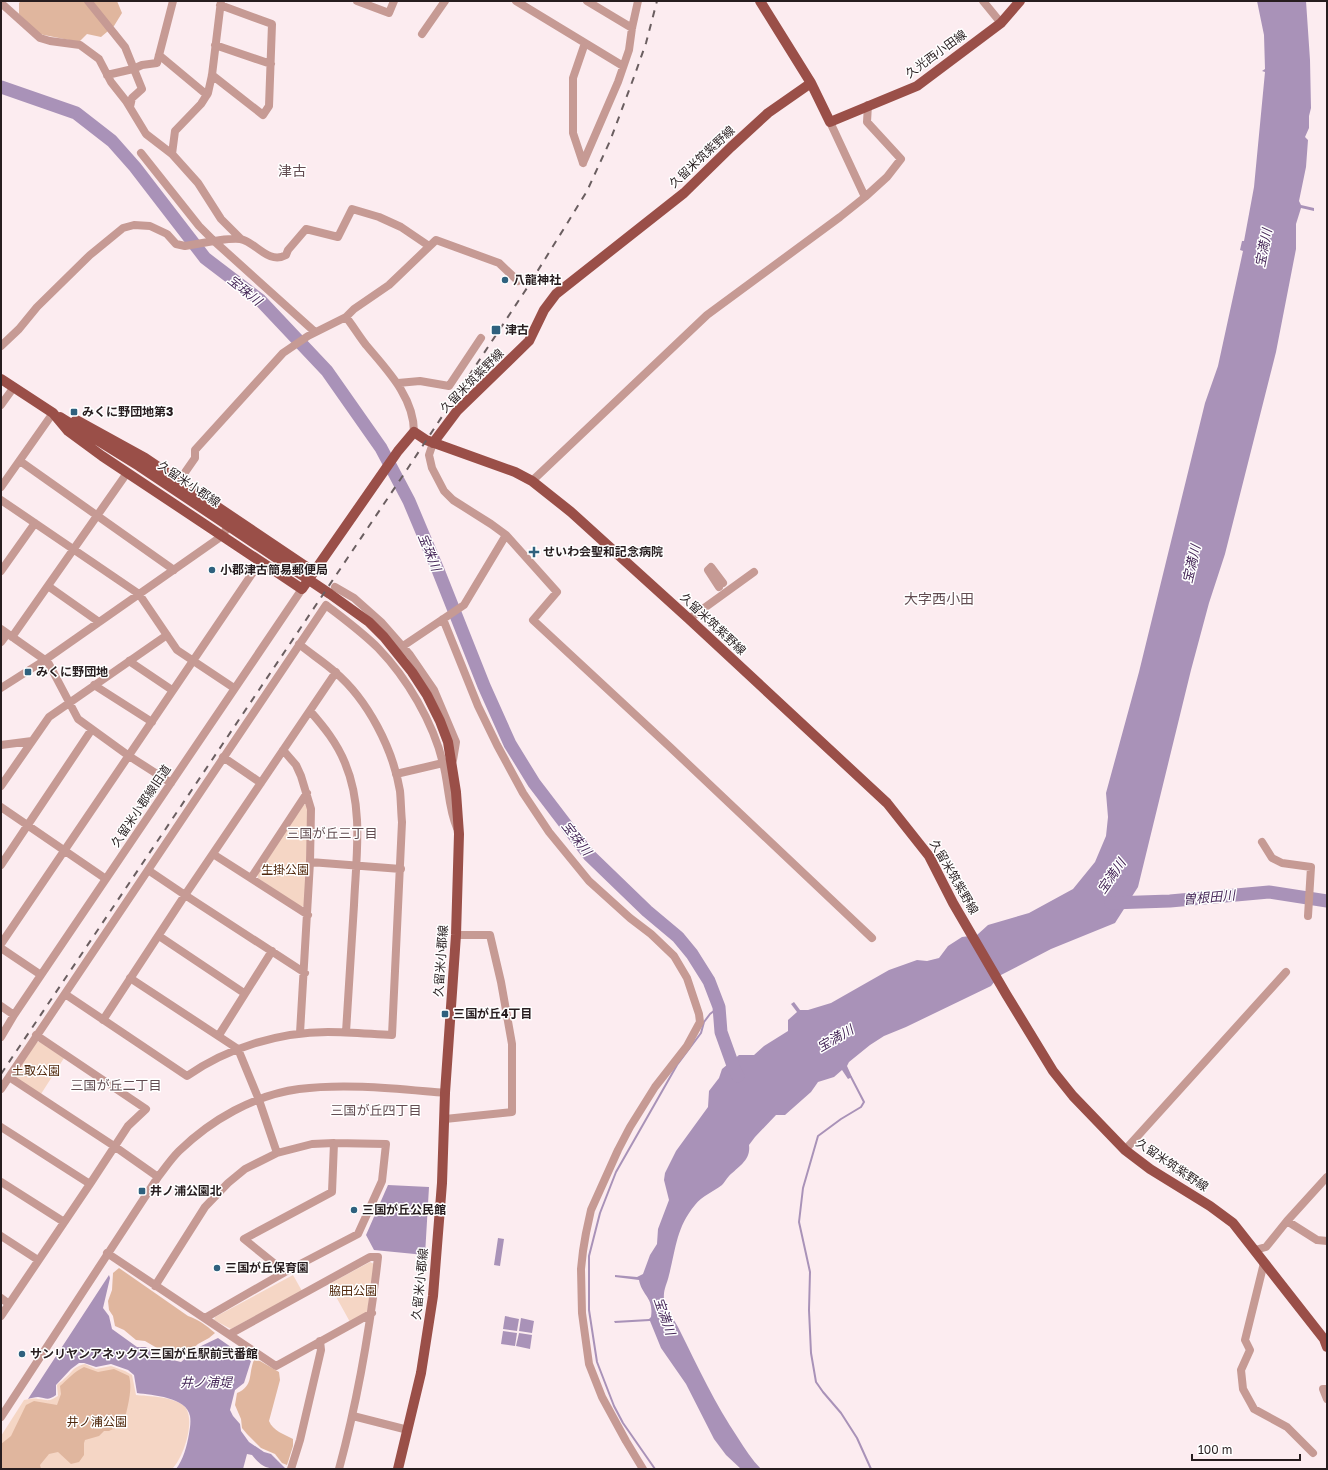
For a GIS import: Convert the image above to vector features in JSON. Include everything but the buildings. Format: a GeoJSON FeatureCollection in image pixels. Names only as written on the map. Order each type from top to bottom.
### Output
{"type":"FeatureCollection","features":[{"type":"Feature","properties":{"kind":"main road"},"geometry":{"type":"LineString","coordinates":[[760,1],[811,83],[830,122]]}},
{"type":"Feature","properties":{"kind":"main road","name":"久光西小田線"},"geometry":{"type":"LineString","coordinates":[[830,122],[917,86],[1001,23],[1020,1]]}},
{"type":"Feature","properties":{"kind":"main road","name":"久留米筑紫野線"},"geometry":{"type":"LineString","coordinates":[[811,83],[768,113],[684,193],[556,294],[544,310],[529,341],[457,411],[433,443],[515,472],[532,481],[571,512],[689,619],[887,803],[929,856],[953,903],[1006,994],[1053,1071],[1073,1096],[1125,1150],[1150,1169],[1233,1223],[1324,1339],[1327,1347]]}},
{"type":"Feature","properties":{"kind":"main road"},"geometry":{"type":"LineString","coordinates":[[1,379],[53,413],[68,431],[127,473],[302,589],[398,451],[414,432],[422,439],[433,443]]}},
{"type":"Feature","properties":{"kind":"main road","name":"久留米小郡線"},"geometry":{"type":"LineString","coordinates":[[53,413],[139,466],[175,485],[369,622],[401,656],[412,672],[427,695],[440,721],[448,742],[448,764],[459,834],[456,935],[445,1092],[442,1183],[433,1296],[421,1373],[398,1469]]}},
{"type":"Feature","properties":{"kind":"main road"},"geometry":{"type":"LineString","coordinates":[[175,485],[233,518],[314,572]]}},
{"type":"Feature","properties":{"kind":"street"},"geometry":{"type":"LineString","coordinates":[[88,1],[124,47],[142,89],[132,98],[130,107]]}},
{"type":"Feature","properties":{"kind":"street"},"geometry":{"type":"LineString","coordinates":[[107,75],[133,69],[142,65],[157,63],[173,1]]}},
{"type":"Feature","properties":{"kind":"street"},"geometry":{"type":"LineString","coordinates":[[358,1],[388,13],[394,1]]}},
{"type":"Feature","properties":{"kind":"street"},"geometry":{"type":"LineString","coordinates":[[422,34],[445,1]]}},
{"type":"Feature","properties":{"kind":"street"},"geometry":{"type":"LineString","coordinates":[[516,1],[623,66]]}},
{"type":"Feature","properties":{"kind":"street"},"geometry":{"type":"LineString","coordinates":[[587,1],[632,28]]}},
{"type":"Feature","properties":{"kind":"street"},"geometry":{"type":"LineString","coordinates":[[585,43],[573,78],[573,133],[583,163],[618,82],[629,50],[638,1]]}},
{"type":"Feature","properties":{"kind":"street"},"geometry":{"type":"LineString","coordinates":[[984,1],[1001,23]]}},
{"type":"Feature","properties":{"kind":"street"},"geometry":{"type":"LineString","coordinates":[[1,3],[40,38],[50,41],[80,45],[99,59],[111,82],[130,107],[146,134],[172,154],[198,183],[221,219],[241,239],[271,257],[281,258],[286,255],[288,250],[306,229],[338,237],[352,209],[379,217],[401,227],[429,246]]}},
{"type":"Feature","properties":{"kind":"street"},"geometry":{"type":"LineString","coordinates":[[172,154],[175,131],[201,104],[207,95],[212,75],[220,3],[272,24],[269,106],[263,115],[212,75]]}},
{"type":"Feature","properties":{"kind":"street"},"geometry":{"type":"LineString","coordinates":[[215,45],[271,64]]}},
{"type":"Feature","properties":{"kind":"street"},"geometry":{"type":"LineString","coordinates":[[159,55],[207,95]]}},
{"type":"Feature","properties":{"kind":"street"},"geometry":{"type":"LineString","coordinates":[[532,481],[707,315],[840,217],[887,177],[900,159],[867,122],[868,105]]}},
{"type":"Feature","properties":{"kind":"street"},"geometry":{"type":"LineString","coordinates":[[830,122],[865,197]]}},
{"type":"Feature","properties":{"kind":"street"},"geometry":{"type":"LineString","coordinates":[[141,153],[211,241],[312,334]]}},
{"type":"Feature","properties":{"kind":"street"},"geometry":{"type":"LineString","coordinates":[[1,346],[19,329],[37,307],[90,255],[123,228],[134,224],[150,226],[167,234],[176,244],[185,246],[211,241],[241,239]]}},
{"type":"Feature","properties":{"kind":"street"},"geometry":{"type":"LineString","coordinates":[[175,485],[195,458],[195,450],[283,353],[312,334],[346,317],[354,309],[389,285],[436,240],[499,263],[518,281]]}},
{"type":"Feature","properties":{"kind":"street"},"geometry":{"type":"LineString","coordinates":[[346,317],[398,383],[408,404],[414,423],[414,432]]}},
{"type":"Feature","properties":{"kind":"street"},"geometry":{"type":"LineString","coordinates":[[398,383],[420,381],[449,386],[480,338]]}},
{"type":"Feature","properties":{"kind":"street"},"geometry":{"type":"LineString","coordinates":[[1,406],[14,387]]}},
{"type":"Feature","properties":{"kind":"street"},"geometry":{"type":"LineString","coordinates":[[1,487],[53,413]]}},
{"type":"Feature","properties":{"kind":"street"},"geometry":{"type":"LineString","coordinates":[[433,443],[429,455],[432,468],[444,491],[453,500],[506,535],[557,592],[533,620],[872,938]]}},
{"type":"Feature","properties":{"kind":"street"},"geometry":{"type":"LineString","coordinates":[[20,461],[174,570]]}},
{"type":"Feature","properties":{"kind":"street"},"geometry":{"type":"LineString","coordinates":[[1,642],[48,586],[127,473]]}},
{"type":"Feature","properties":{"kind":"street"},"geometry":{"type":"LineString","coordinates":[[1,500],[139,594],[178,650],[192,661],[234,688]]}},
{"type":"Feature","properties":{"kind":"street"},"geometry":{"type":"LineString","coordinates":[[2,687],[45,660],[222,536],[233,518]]}},
{"type":"Feature","properties":{"kind":"street"},"geometry":{"type":"LineString","coordinates":[[1,571],[35,523]]}},
{"type":"Feature","properties":{"kind":"street"},"geometry":{"type":"LineString","coordinates":[[403,646],[464,605],[506,535]]}},
{"type":"Feature","properties":{"kind":"street"},"geometry":{"type":"LineString","coordinates":[[1,944],[260,562]]}},
{"type":"Feature","properties":{"kind":"street"},"geometry":{"type":"LineString","coordinates":[[689,619],[724,589],[754,572]]}},
{"type":"Feature","properties":{"kind":"street"},"geometry":{"type":"LineString","coordinates":[[48,586],[99,622]]}},
{"type":"Feature","properties":{"kind":"street"},"geometry":{"type":"LineString","coordinates":[[335,587],[354,598],[381,622],[403,646],[434,690],[456,742],[448,764]]}},
{"type":"Feature","properties":{"kind":"street","name":"久留米小郡線旧道"},"geometry":{"type":"LineString","coordinates":[[1,1038],[14,1015],[302,589]]}},
{"type":"Feature","properties":{"kind":"street"},"geometry":{"type":"LineString","coordinates":[[1,1089],[326,605],[356,628],[378,648],[399,672],[412,691],[448,764]]}},
{"type":"Feature","properties":{"kind":"street"},"geometry":{"type":"LineString","coordinates":[[445,618],[478,706],[523,793],[549,832],[589,881],[630,918],[651,934],[674,956],[687,978],[699,1014],[700,1022],[687,1046],[655,1087],[630,1127],[618,1150],[591,1210],[583,1251],[581,1269],[582,1313],[589,1364],[602,1397],[643,1469]]}},
{"type":"Feature","properties":{"kind":"street"},"geometry":{"type":"LineString","coordinates":[[7,633],[49,664],[68,703],[78,719],[129,756],[171,783]]}},
{"type":"Feature","properties":{"kind":"street"},"geometry":{"type":"LineString","coordinates":[[1,786],[49,717],[167,635]]}},
{"type":"Feature","properties":{"kind":"street"},"geometry":{"type":"LineString","coordinates":[[65,994],[187,1076],[202,1065],[238,1049],[256,1043],[300,1033],[346,1032],[392,1034],[401,869],[402,822],[400,791],[396,774],[378,727],[363,704],[336,672],[299,644]]}},
{"type":"Feature","properties":{"kind":"street"},"geometry":{"type":"LineString","coordinates":[[129,661],[172,690]]}},
{"type":"Feature","properties":{"kind":"street"},"geometry":{"type":"LineString","coordinates":[[103,1020],[185,895],[336,672]]}},
{"type":"Feature","properties":{"kind":"street"},"geometry":{"type":"LineString","coordinates":[[94,685],[152,722]]}},
{"type":"Feature","properties":{"kind":"street"},"geometry":{"type":"LineString","coordinates":[[310,711],[325,728],[337,746],[346,764],[358,809],[346,1032]]}},
{"type":"Feature","properties":{"kind":"street"},"geometry":{"type":"LineString","coordinates":[[1,865],[92,729]]}},
{"type":"Feature","properties":{"kind":"street"},"geometry":{"type":"LineString","coordinates":[[1,745],[32,741]]}},
{"type":"Feature","properties":{"kind":"street"},"geometry":{"type":"LineString","coordinates":[[283,750],[296,765],[307,793],[311,809],[308,915],[300,1033]]}},
{"type":"Feature","properties":{"kind":"street"},"geometry":{"type":"LineString","coordinates":[[223,757],[261,783]]}},
{"type":"Feature","properties":{"kind":"street"},"geometry":{"type":"LineString","coordinates":[[396,774],[448,764]]}},
{"type":"Feature","properties":{"kind":"street"},"geometry":{"type":"LineString","coordinates":[[251,878],[307,793]]}},
{"type":"Feature","properties":{"kind":"street"},"geometry":{"type":"LineString","coordinates":[[1,807],[106,879]]}},
{"type":"Feature","properties":{"kind":"street"},"geometry":{"type":"LineString","coordinates":[[1262,842],[1272,858],[1282,863],[1312,867],[1308,916]]}},
{"type":"Feature","properties":{"kind":"street"},"geometry":{"type":"LineString","coordinates":[[213,854],[308,915]]}},
{"type":"Feature","properties":{"kind":"street"},"geometry":{"type":"LineString","coordinates":[[310,862],[401,869]]}},
{"type":"Feature","properties":{"kind":"street"},"geometry":{"type":"LineString","coordinates":[[148,870],[305,973]]}},
{"type":"Feature","properties":{"kind":"street"},"geometry":{"type":"LineString","coordinates":[[445,1119],[512,1112],[512,1044],[490,936],[456,935]]}},
{"type":"Feature","properties":{"kind":"street"},"geometry":{"type":"LineString","coordinates":[[159,936],[244,993]]}},
{"type":"Feature","properties":{"kind":"street"},"geometry":{"type":"LineString","coordinates":[[1,948],[41,975]]}},
{"type":"Feature","properties":{"kind":"street"},"geometry":{"type":"LineString","coordinates":[[218,1035],[272,951]]}},
{"type":"Feature","properties":{"kind":"street"},"geometry":{"type":"LineString","coordinates":[[1125,1150],[1286,972]]}},
{"type":"Feature","properties":{"kind":"street"},"geometry":{"type":"LineString","coordinates":[[130,978],[238,1049],[259,1100],[277,1153]]}},
{"type":"Feature","properties":{"kind":"street"},"geometry":{"type":"LineString","coordinates":[[1,1006],[14,1015]]}},
{"type":"Feature","properties":{"kind":"street"},"geometry":{"type":"LineString","coordinates":[[1,1316],[128,1126],[146,1109],[36,1035]]}},
{"type":"Feature","properties":{"kind":"street"},"geometry":{"type":"LineString","coordinates":[[9,1077],[114,1146],[158,1177]]}},
{"type":"Feature","properties":{"kind":"street"},"geometry":{"type":"LineString","coordinates":[[1,1417],[158,1177],[179,1152],[216,1121],[259,1100],[279,1093],[298,1089],[332,1086],[445,1092]]}},
{"type":"Feature","properties":{"kind":"street"},"geometry":{"type":"LineString","coordinates":[[1,1127],[90,1184]]}},
{"type":"Feature","properties":{"kind":"street"},"geometry":{"type":"LineString","coordinates":[[285,1272],[244,1239],[332,1192],[334,1143]]}},
{"type":"Feature","properties":{"kind":"street"},"geometry":{"type":"LineString","coordinates":[[155,1286],[205,1207],[228,1183],[245,1169],[277,1153],[312,1144],[386,1144],[382,1181],[358,1234],[285,1272],[205,1318]]}},
{"type":"Feature","properties":{"kind":"street"},"geometry":{"type":"LineString","coordinates":[[1255,1250],[1266,1246],[1327,1177]]}},
{"type":"Feature","properties":{"kind":"street"},"geometry":{"type":"LineString","coordinates":[[1,1182],[64,1222]]}},
{"type":"Feature","properties":{"kind":"street"},"geometry":{"type":"LineString","coordinates":[[1287,1221],[1317,1240],[1327,1241]]}},
{"type":"Feature","properties":{"kind":"street"},"geometry":{"type":"LineString","coordinates":[[1,1236],[37,1262]]}},
{"type":"Feature","properties":{"kind":"street"},"geometry":{"type":"LineString","coordinates":[[1,1240],[37,1262]]}},
{"type":"Feature","properties":{"kind":"street"},"geometry":{"type":"LineString","coordinates":[[107,1253],[276,1366],[372,1313]]}},
{"type":"Feature","properties":{"kind":"street"},"geometry":{"type":"LineString","coordinates":[[230,1334],[370,1257],[378,1257],[372,1313],[363,1366],[353,1416],[339,1469]]}},
{"type":"Feature","properties":{"kind":"street"},"geometry":{"type":"LineString","coordinates":[[1264,1263],[1245,1340],[1250,1350],[1241,1370],[1243,1389],[1254,1409],[1287,1427],[1313,1453]]}},
{"type":"Feature","properties":{"kind":"street"},"geometry":{"type":"LineString","coordinates":[[1,1298],[9,1304]]}},
{"type":"Feature","properties":{"kind":"street"},"geometry":{"type":"LineString","coordinates":[[291,1469],[300,1440],[321,1350],[320,1341]]}},
{"type":"Feature","properties":{"kind":"street"},"geometry":{"type":"LineString","coordinates":[[1327,1388],[1324,1389],[1327,1399]]}},
{"type":"Feature","properties":{"kind":"street"},"geometry":{"type":"LineString","coordinates":[[353,1416],[408,1430]]}},
{"type":"Feature","properties":{"kind":"green space"},"geometry":{"type":"Polygon","coordinates":[[[21,1],[117,1],[122,13],[114,26],[101,37],[87,34],[79,42],[39,34],[19,14],[19,3],[21,1]]]}},
{"type":"Feature","properties":{"kind":"green space","name":"生掛公園"},"geometry":{"type":"Polygon","coordinates":[[[303,804],[308,805],[305,906],[301,907],[258,878],[257,874],[303,804]]]}},
{"type":"Feature","properties":{"kind":"green space","name":"土取公園"},"geometry":{"type":"Polygon","coordinates":[[[36,1042],[40,1042],[64,1058],[41,1094],[15,1078],[14,1074],[36,1042]]]}},
{"type":"Feature","properties":{"kind":"green space","name":"脇田公園"},"geometry":{"type":"Polygon","coordinates":[[[370,1262],[374,1264],[367,1313],[350,1322],[329,1284],[370,1262]]]}},
{"type":"Feature","properties":{"kind":"green space"},"geometry":{"type":"Polygon","coordinates":[[[119,1268],[215,1333],[198,1344],[188,1353],[178,1358],[169,1355],[145,1341],[136,1340],[124,1330],[115,1326],[113,1316],[109,1310],[108,1301],[112,1290],[113,1273],[119,1268]]]}},
{"type":"Feature","properties":{"kind":"green space"},"geometry":{"type":"Polygon","coordinates":[[[293,1275],[302,1291],[231,1329],[214,1320],[215,1317],[293,1275]]]}},
{"type":"Feature","properties":{"kind":"green space"},"geometry":{"type":"Polygon","coordinates":[[[254,1360],[260,1361],[279,1372],[280,1380],[269,1421],[276,1430],[293,1439],[293,1446],[287,1465],[282,1463],[275,1454],[261,1448],[242,1428],[241,1419],[235,1405],[237,1393],[246,1387],[250,1379],[254,1360]]]}},
{"type":"Feature","properties":{"kind":"green space","name":"井ノ浦公園"},"geometry":{"type":"Polygon","coordinates":[[[85,1364],[96,1369],[111,1366],[125,1371],[132,1375],[136,1395],[168,1399],[184,1406],[188,1412],[189,1429],[184,1448],[172,1469],[1,1469],[1,1436],[24,1400],[48,1400],[58,1396],[57,1385],[75,1368],[85,1364]]]}},
{"type":"Feature","properties":{"kind":"green space"},"geometry":{"type":"Polygon","coordinates":[[[84,1367],[98,1372],[114,1369],[129,1376],[130,1393],[124,1423],[109,1431],[104,1431],[99,1436],[85,1440],[84,1455],[79,1462],[71,1464],[58,1452],[49,1454],[40,1465],[41,1469],[1,1469],[1,1444],[11,1436],[26,1405],[34,1401],[57,1405],[61,1394],[60,1386],[74,1373],[84,1367]]]}},
{"type":"Feature","properties":{"kind":"water","name":"宝満川"},"geometry":{"type":"Polygon","coordinates":[[[1257,1],[1306,1],[1310,60],[1311,108],[1309,128],[1305,137],[1308,140],[1306,167],[1299,201],[1301,205],[1314,208],[1314,211],[1301,208],[1296,224],[1296,249],[1276,352],[1225,554],[1209,603],[1191,670],[1138,887],[1115,923],[1051,949],[999,976],[991,986],[884,1036],[849,1062],[847,1066],[852,1077],[848,1079],[842,1070],[834,1077],[818,1082],[811,1092],[785,1115],[776,1115],[749,1145],[748,1155],[744,1162],[722,1185],[698,1202],[689,1214],[680,1230],[665,1290],[665,1304],[722,1412],[746,1450],[761,1469],[741,1469],[726,1455],[714,1439],[686,1384],[661,1348],[650,1321],[615,1323],[614,1321],[649,1319],[651,1317],[651,1305],[640,1285],[639,1280],[615,1277],[615,1275],[637,1277],[643,1274],[650,1255],[657,1244],[658,1229],[669,1200],[664,1180],[665,1173],[676,1151],[708,1107],[709,1091],[719,1078],[722,1069],[739,1055],[754,1055],[764,1046],[788,1031],[788,1020],[797,1012],[791,1004],[794,1002],[800,1010],[808,1010],[831,1003],[889,970],[917,960],[927,961],[939,958],[948,946],[962,937],[977,935],[988,925],[1029,913],[1073,889],[1095,862],[1106,836],[1108,817],[1106,793],[1139,672],[1205,403],[1218,366],[1243,251],[1240,250],[1242,241],[1244,241],[1254,187],[1265,72],[1262,71],[1265,69],[1264,35],[1257,1]]]}},
{"type":"Feature","properties":{"kind":"water"},"geometry":{"type":"Polygon","coordinates":[[[388,1185],[429,1187],[425,1255],[374,1250],[366,1235],[388,1185]]]}},
{"type":"Feature","properties":{"kind":"water"},"geometry":{"type":"Polygon","coordinates":[[[498,1238],[504,1239],[500,1266],[494,1265],[498,1238]]]}},
{"type":"Feature","properties":{"kind":"water","name":"井ノ浦堤"},"geometry":{"type":"Polygon","coordinates":[[[109,1275],[110,1278],[103,1308],[109,1316],[112,1329],[137,1347],[146,1347],[161,1357],[181,1362],[187,1357],[196,1354],[197,1348],[218,1338],[251,1361],[244,1383],[235,1390],[230,1410],[240,1424],[241,1431],[249,1442],[264,1452],[271,1454],[286,1469],[275,1469],[263,1466],[252,1455],[247,1454],[243,1469],[176,1469],[183,1457],[188,1439],[190,1416],[187,1410],[183,1405],[168,1398],[137,1393],[134,1375],[128,1370],[111,1364],[96,1367],[79,1363],[56,1385],[56,1395],[49,1399],[38,1397],[28,1399],[109,1275]]]}},
{"type":"Feature","properties":{"kind":"water"},"geometry":{"type":"Polygon","coordinates":[[[505,1316],[519,1319],[517,1331],[503,1329],[505,1316]]]}},
{"type":"Feature","properties":{"kind":"water"},"geometry":{"type":"Polygon","coordinates":[[[521,1318],[534,1321],[532,1333],[519,1331],[521,1318]]]}},
{"type":"Feature","properties":{"kind":"water"},"geometry":{"type":"Polygon","coordinates":[[[503,1331],[517,1333],[515,1346],[501,1344],[503,1331]]]}},
{"type":"Feature","properties":{"kind":"water"},"geometry":{"type":"Polygon","coordinates":[[[519,1333],[532,1335],[530,1349],[516,1346],[519,1333]]]}},
{"type":"Feature","properties":{"kind":"waterway","name":"宝珠川"},"geometry":{"type":"LineString","coordinates":[[1,87],[76,113],[112,141],[135,167],[205,258],[260,300],[327,371],[381,448],[409,501],[484,686],[510,744],[534,783],[589,855],[647,911],[678,937],[692,954],[709,981],[719,1007],[721,1032],[738,1076]]}},
{"type":"Feature","properties":{"kind":"waterway","name":"曽根田川"},"geometry":{"type":"LineString","coordinates":[[1111,903],[1170,901],[1269,892],[1327,901]]}},
{"type":"Feature","properties":{"kind":"waterway"},"geometry":{"type":"LineString","coordinates":[[655,1469],[623,1423],[614,1406],[597,1362],[589,1310],[589,1256],[600,1213],[616,1172],[677,1065],[701,1033],[704,1022],[710,1014],[719,1007]]}},
{"type":"Feature","properties":{"kind":"waterway"},"geometry":{"type":"LineString","coordinates":[[851,1077],[864,1102],[861,1107],[841,1119],[818,1136],[803,1188],[799,1222],[810,1272],[809,1310],[811,1353],[816,1382],[841,1413],[857,1438],[871,1469]]}},
{"type":"Feature","properties":{"kind":"railway"},"geometry":{"type":"LineString","coordinates":[[1,1074],[408,468],[527,288],[587,191],[610,141],[634,77],[646,43],[657,1]]}},
{"type":"Feature","properties":{"kind":"place","name":"八龍神社"},"geometry":{"type":"Point","coordinates":[505,280]}},
{"type":"Feature","properties":{"kind":"place","name":"津古"},"geometry":{"type":"Point","coordinates":[496,330]}},
{"type":"Feature","properties":{"kind":"place","name":"みくに野団地第3"},"geometry":{"type":"Point","coordinates":[74,412]}},
{"type":"Feature","properties":{"kind":"place","name":"せいわ会聖和記念病院"},"geometry":{"type":"Point","coordinates":[534,552]}},
{"type":"Feature","properties":{"kind":"place","name":"小郡津古簡易郵便局"},"geometry":{"type":"Point","coordinates":[212,570]}},
{"type":"Feature","properties":{"kind":"place","name":"みくに野団地"},"geometry":{"type":"Point","coordinates":[28,672]}},
{"type":"Feature","properties":{"kind":"place","name":"三国が丘4丁目"},"geometry":{"type":"Point","coordinates":[445,1014]}},
{"type":"Feature","properties":{"kind":"place","name":"井ノ浦公園北"},"geometry":{"type":"Point","coordinates":[142,1191]}},
{"type":"Feature","properties":{"kind":"place","name":"三国が丘公民館"},"geometry":{"type":"Point","coordinates":[354,1210]}},
{"type":"Feature","properties":{"kind":"place","name":"三国が丘保育園"},"geometry":{"type":"Point","coordinates":[217,1268]}},
{"type":"Feature","properties":{"kind":"place","name":"サンリヤンアネックス三国が丘駅前弐番館"},"geometry":{"type":"Point","coordinates":[22,1354]}},
{"type":"Feature","properties":{"kind":"district","name":"津古"},"geometry":{"type":"Point","coordinates":[292,171]}},
{"type":"Feature","properties":{"kind":"district","name":"大字西小田"},"geometry":{"type":"Point","coordinates":[939,599]}},
{"type":"Feature","properties":{"kind":"district","name":"三国が丘三丁目"},"geometry":{"type":"Point","coordinates":[332,833]}},
{"type":"Feature","properties":{"kind":"district","name":"三国が丘二丁目"},"geometry":{"type":"Point","coordinates":[116,1085]}},
{"type":"Feature","properties":{"kind":"district","name":"三国が丘四丁目"},"geometry":{"type":"Point","coordinates":[376,1110]}}]}
